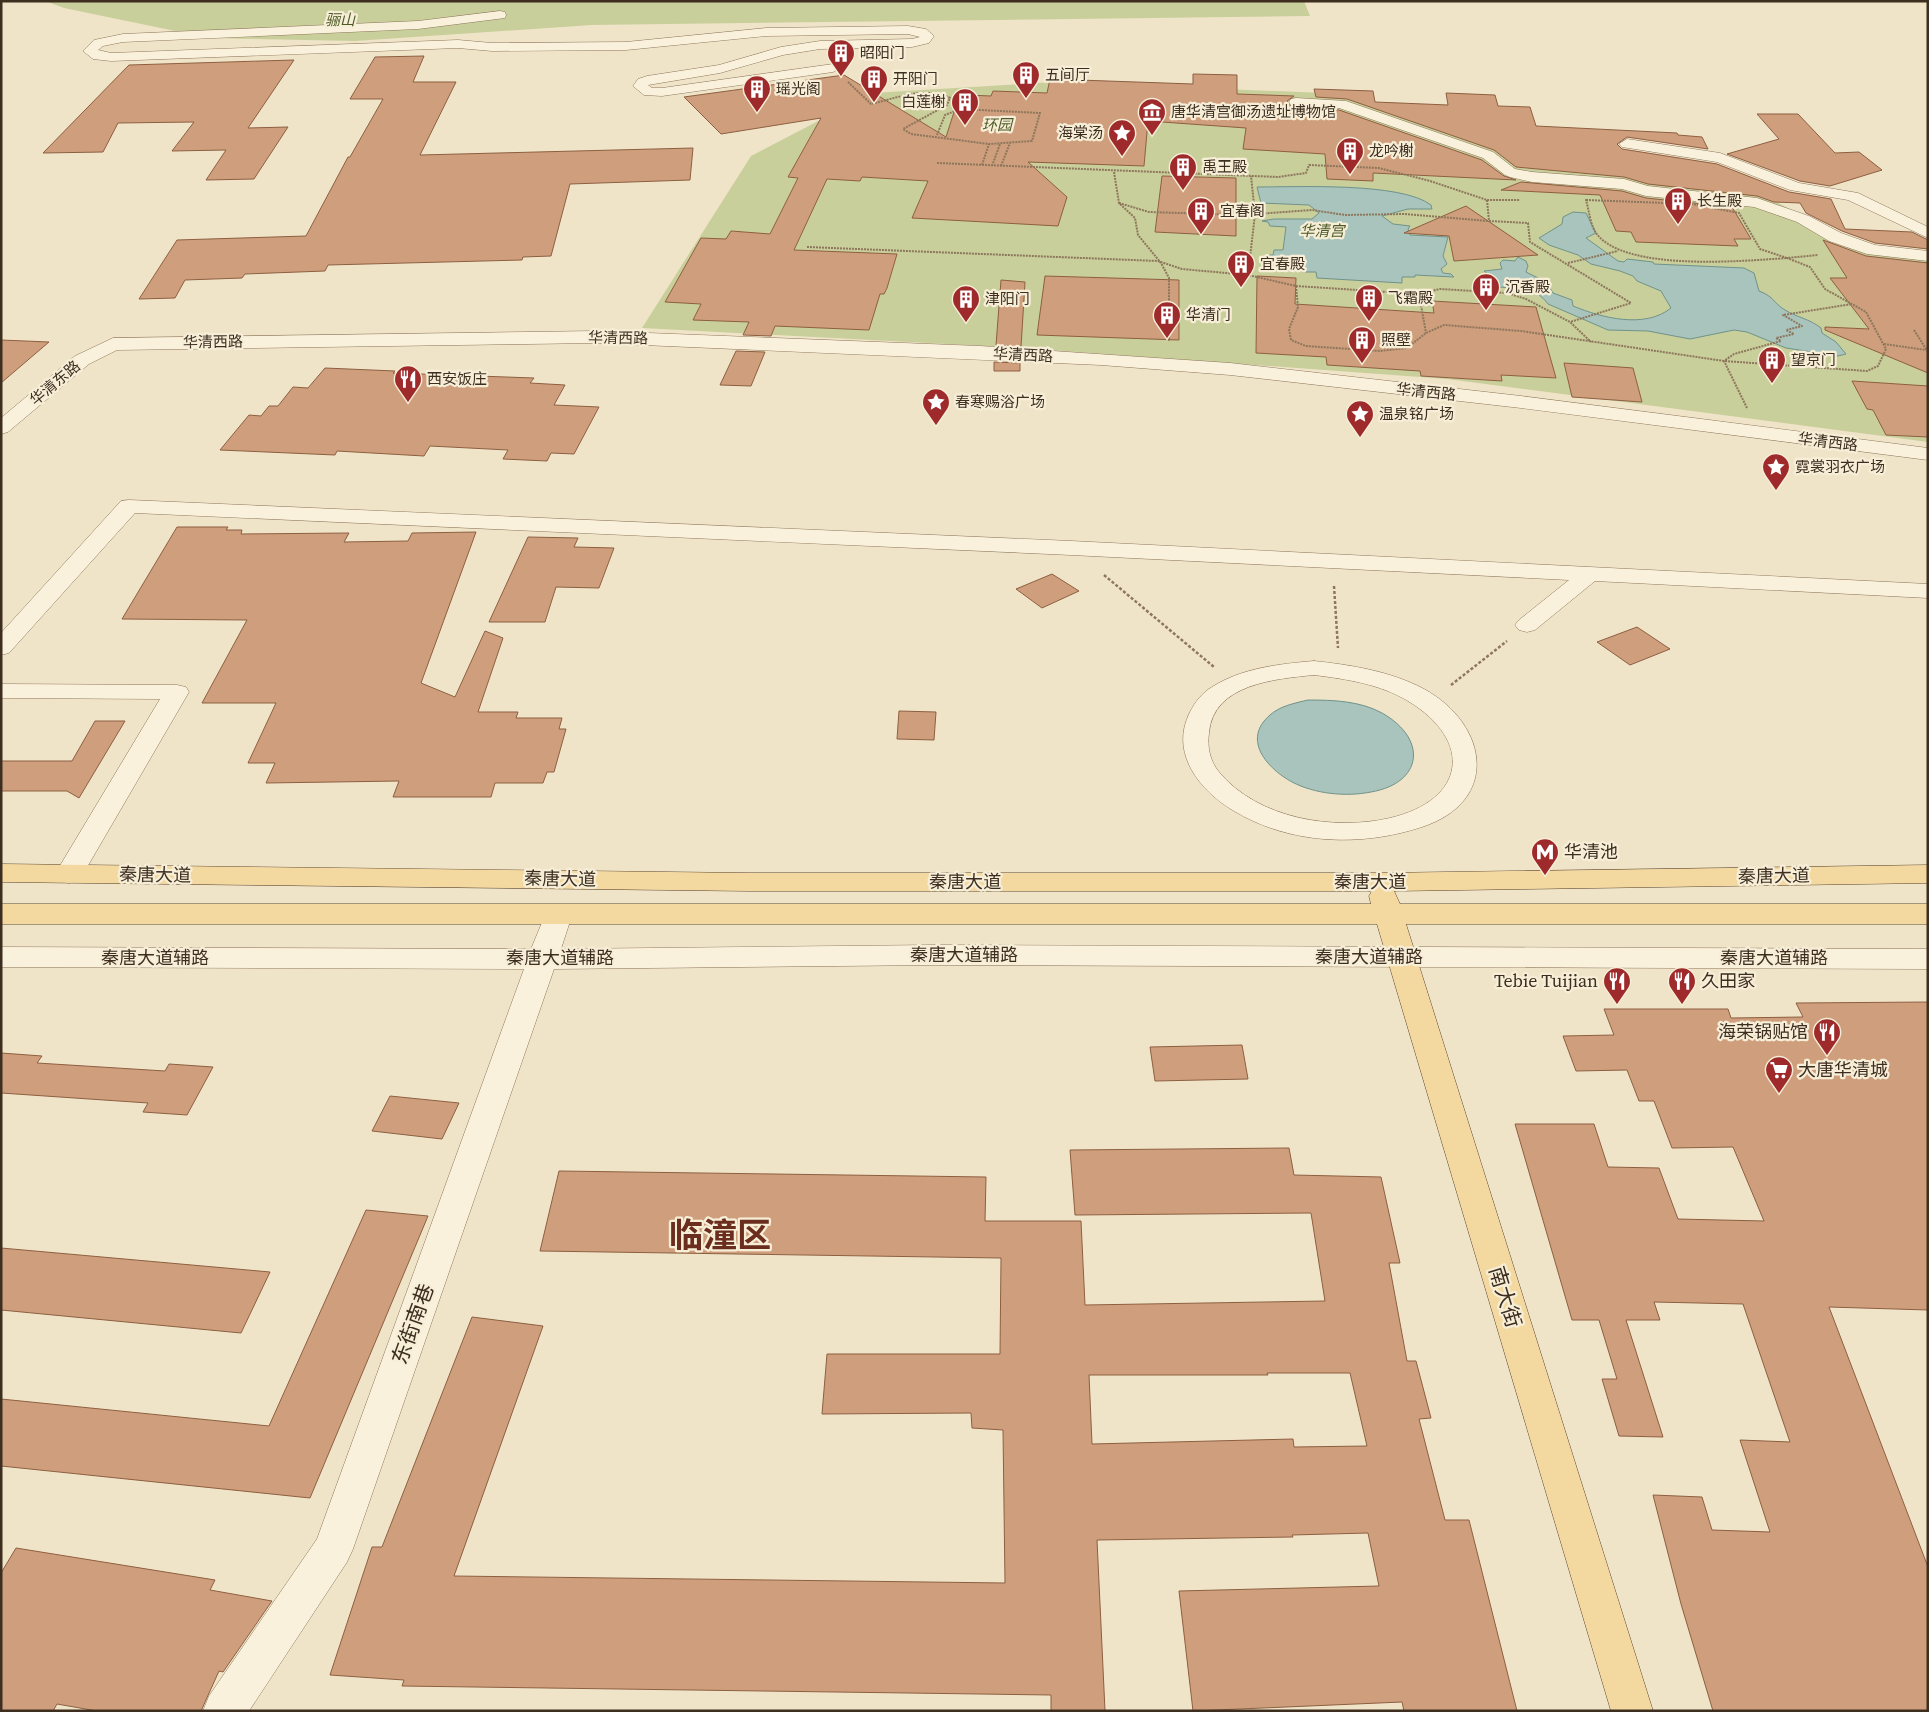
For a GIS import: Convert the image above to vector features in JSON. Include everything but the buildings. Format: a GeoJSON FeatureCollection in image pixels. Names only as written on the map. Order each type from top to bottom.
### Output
{"type":"FeatureCollection","features":[{"type":"Feature","properties":{"kind":"main road","name":"秦唐大道"},"geometry":{"type":"LineString","coordinates":[[1,874],[749,882],[1928,914]]}},
{"type":"Feature","properties":{"kind":"main road","name":"秦唐大道"},"geometry":{"type":"LineString","coordinates":[[1,914],[558,915],[1384,898],[1928,874]]}},
{"type":"Feature","properties":{"kind":"main road","name":"南大街"},"geometry":{"type":"LineString","coordinates":[[1384,898],[1632,1711]]}},
{"type":"Feature","properties":{"kind":"street"},"geometry":{"type":"LineString","coordinates":[[500,15],[418,25],[123,38],[100,43],[90,51],[94,54],[111,57],[442,44],[492,47],[626,46],[766,32],[908,30],[921,32],[927,36],[924,40],[912,43],[832,44],[781,51],[720,69],[652,79],[643,82],[640,86],[649,92],[662,92],[833,68]]}},
{"type":"Feature","properties":{"kind":"street"},"geometry":{"type":"LineString","coordinates":[[1296,102],[1341,104],[1488,155],[1510,172],[1532,177],[1624,184],[1646,191],[1734,198],[1757,203],[1803,219],[1834,237],[1873,250],[1928,256]]}},
{"type":"Feature","properties":{"kind":"street"},"geometry":{"type":"LineString","coordinates":[[1626,144],[1720,158],[1796,187],[1852,196],[1928,233]]}},
{"type":"Feature","properties":{"kind":"street","name":"华清西路"},"geometry":{"type":"LineString","coordinates":[[113,344],[596,337],[980,352],[1230,369],[1521,402],[1928,454]]}},
{"type":"Feature","properties":{"kind":"street","name":"华清东路"},"geometry":{"type":"LineString","coordinates":[[1,428],[82,360],[113,344]]}},
{"type":"Feature","properties":{"kind":"street"},"geometry":{"type":"LineString","coordinates":[[1,648],[129,506],[1071,548],[1928,591]]}},
{"type":"Feature","properties":{"kind":"street"},"geometry":{"type":"LineString","coordinates":[[1526,625],[1589,574]]}},
{"type":"Feature","properties":{"kind":"street"},"geometry":{"type":"LineString","coordinates":[[1314,668],[1339,671],[1358,673],[1396,685],[1429,703],[1453,725],[1465,751],[1464,776],[1450,800],[1422,818],[1413,821],[1385,829],[1341,832],[1292,825],[1247,807],[1214,783],[1196,756],[1194,727],[1208,702],[1234,683],[1271,671],[1314,668]]}},
{"type":"Feature","properties":{"kind":"street"},"geometry":{"type":"LineString","coordinates":[[1,691],[177,692],[69,874]]}},
{"type":"Feature","properties":{"kind":"street","name":"东街南巷"},"geometry":{"type":"LineString","coordinates":[[224,1711],[333,1549],[558,915]]}},
{"type":"Feature","properties":{"kind":"street","name":"秦唐大道辅路"},"geometry":{"type":"LineString","coordinates":[[1,956],[543,958],[935,955],[1928,959]]}},
{"type":"Feature","properties":{"kind":"path"},"geometry":{"type":"LineString","coordinates":[[833,68],[871,104],[924,92],[943,94],[950,98],[937,135]]}},
{"type":"Feature","properties":{"kind":"path"},"geometry":{"type":"LineString","coordinates":[[945,115],[960,110],[1040,113],[1032,141],[990,144],[937,135],[911,134],[902,129],[947,105]]}},
{"type":"Feature","properties":{"kind":"path"},"geometry":{"type":"LineString","coordinates":[[1002,166],[1010,143]]}},
{"type":"Feature","properties":{"kind":"path"},"geometry":{"type":"LineString","coordinates":[[982,165],[990,144]]}},
{"type":"Feature","properties":{"kind":"path"},"geometry":{"type":"LineString","coordinates":[[992,166],[1000,144]]}},
{"type":"Feature","properties":{"kind":"path"},"geometry":{"type":"LineString","coordinates":[[937,163],[1114,172],[1251,176],[1298,176],[1306,173],[1308,165],[1379,168],[1430,181],[1487,200],[1526,200]]}},
{"type":"Feature","properties":{"kind":"path"},"geometry":{"type":"LineString","coordinates":[[1114,172],[1119,203],[1135,218],[1134,226],[1139,236],[1169,278],[1169,364]]}},
{"type":"Feature","properties":{"kind":"path"},"geometry":{"type":"LineString","coordinates":[[1248,275],[1255,214],[1251,176]]}},
{"type":"Feature","properties":{"kind":"path"},"geometry":{"type":"LineString","coordinates":[[1487,200],[1489,221]]}},
{"type":"Feature","properties":{"kind":"path"},"geometry":{"type":"LineString","coordinates":[[1296,286],[1298,307],[1289,329],[1292,340],[1306,346],[1380,352],[1408,348],[1426,333],[1444,325],[1521,331],[1724,361],[1867,371],[1878,366],[1886,349],[1866,312],[1825,289],[1810,267],[1787,258],[1760,249],[1739,213],[1692,204],[1586,200],[1596,234],[1611,248],[1628,255],[1675,260],[1733,261],[1787,258],[1821,255]]}},
{"type":"Feature","properties":{"kind":"path"},"geometry":{"type":"LineString","coordinates":[[1119,203],[1149,212],[1255,214],[1312,210],[1362,216],[1404,214],[1528,224],[1530,242],[1568,263],[1631,303],[1570,322]]}},
{"type":"Feature","properties":{"kind":"path"},"geometry":{"type":"LineString","coordinates":[[807,247],[1158,261],[1182,269],[1248,275],[1296,286],[1419,294],[1440,289],[1507,293],[1526,299],[1570,322],[1591,342]]}},
{"type":"Feature","properties":{"kind":"path"},"geometry":{"type":"LineString","coordinates":[[1568,263],[1619,251]]}},
{"type":"Feature","properties":{"kind":"path"},"geometry":{"type":"LineString","coordinates":[[1419,294],[1426,333]]}},
{"type":"Feature","properties":{"kind":"path"},"geometry":{"type":"LineString","coordinates":[[1724,361],[1734,354],[1781,341],[1776,338],[1794,334],[1786,330],[1802,326],[1783,315],[1852,304]]}},
{"type":"Feature","properties":{"kind":"path"},"geometry":{"type":"LineString","coordinates":[[1914,330],[1927,351]]}},
{"type":"Feature","properties":{"kind":"path"},"geometry":{"type":"LineString","coordinates":[[1883,344],[1927,351]]}},
{"type":"Feature","properties":{"kind":"path"},"geometry":{"type":"LineString","coordinates":[[1724,361],[1759,433]]}},
{"type":"Feature","properties":{"kind":"path"},"geometry":{"type":"LineString","coordinates":[[1071,548],[1234,683]]}},
{"type":"Feature","properties":{"kind":"path"},"geometry":{"type":"LineString","coordinates":[[1332,561],[1339,671]]}},
{"type":"Feature","properties":{"kind":"path"},"geometry":{"type":"LineString","coordinates":[[1429,703],[1526,625]]}},
{"type":"Feature","properties":{"kind":"green space","name":"骊山"},"geometry":{"type":"Polygon","coordinates":[[[45,1],[1304,1],[1310,16],[592,25],[355,41],[209,38],[64,8],[45,1]]]}},
{"type":"Feature","properties":{"kind":"green space","name":"华清宫"},"geometry":{"type":"Polygon","coordinates":[[[1054,82],[1348,94],[1404,110],[1752,189],[1867,250],[1928,260],[1928,442],[1447,379],[1023,348],[642,328],[751,156],[872,93],[1054,82]]]}},
{"type":"Feature","properties":{"kind":"water"},"geometry":{"type":"Polygon","coordinates":[[[1257,187],[1348,187],[1397,192],[1417,198],[1431,205],[1432,209],[1408,209],[1382,216],[1393,224],[1410,226],[1408,229],[1410,235],[1448,237],[1443,256],[1447,264],[1441,269],[1443,273],[1451,274],[1454,277],[1415,275],[1415,277],[1402,277],[1402,283],[1317,278],[1316,272],[1303,272],[1303,269],[1268,267],[1269,255],[1273,255],[1274,250],[1283,250],[1286,227],[1270,226],[1268,222],[1262,221],[1274,219],[1312,219],[1319,213],[1309,205],[1261,203],[1257,187]]]}},
{"type":"Feature","properties":{"kind":"water"},"geometry":{"type":"Polygon","coordinates":[[[1573,212],[1586,213],[1596,233],[1586,238],[1618,261],[1624,262],[1627,259],[1653,262],[1654,264],[1744,268],[1754,273],[1759,291],[1785,310],[1821,328],[1822,333],[1836,342],[1846,354],[1838,356],[1786,348],[1747,332],[1734,330],[1690,339],[1648,331],[1608,330],[1548,304],[1538,294],[1526,290],[1499,287],[1498,282],[1484,271],[1502,269],[1500,263],[1503,260],[1515,261],[1518,257],[1526,261],[1528,266],[1526,272],[1546,282],[1553,293],[1572,300],[1573,306],[1610,317],[1636,320],[1661,314],[1671,308],[1661,291],[1637,281],[1633,276],[1591,264],[1578,255],[1549,245],[1539,238],[1562,224],[1563,217],[1573,212]]]}},
{"type":"Feature","properties":{"kind":"water"},"geometry":{"type":"Polygon","coordinates":[[[1308,700],[1337,701],[1365,706],[1382,713],[1397,723],[1407,735],[1412,747],[1413,759],[1409,770],[1401,780],[1388,787],[1371,792],[1341,794],[1321,792],[1301,786],[1274,770],[1261,753],[1258,744],[1258,734],[1262,725],[1278,709],[1308,700]]]}},
{"type":"Feature","properties":{"kind":"place","name":"昭阳门"},"geometry":{"type":"Point","coordinates":[841,77]}},
{"type":"Feature","properties":{"kind":"place","name":"五间厅"},"geometry":{"type":"Point","coordinates":[1026,99]}},
{"type":"Feature","properties":{"kind":"place","name":"开阳门"},"geometry":{"type":"Point","coordinates":[874,103]}},
{"type":"Feature","properties":{"kind":"place","name":"瑶光阁"},"geometry":{"type":"Point","coordinates":[757,113]}},
{"type":"Feature","properties":{"kind":"place","name":"白莲榭"},"geometry":{"type":"Point","coordinates":[965,126]}},
{"type":"Feature","properties":{"kind":"place","name":"唐华清宫御汤遗址博物馆"},"geometry":{"type":"Point","coordinates":[1152,136]}},
{"type":"Feature","properties":{"kind":"place","name":"海棠汤"},"geometry":{"type":"Point","coordinates":[1122,157]}},
{"type":"Feature","properties":{"kind":"place","name":"龙吟榭"},"geometry":{"type":"Point","coordinates":[1350,175]}},
{"type":"Feature","properties":{"kind":"place","name":"禹王殿"},"geometry":{"type":"Point","coordinates":[1183,191]}},
{"type":"Feature","properties":{"kind":"place","name":"长生殿"},"geometry":{"type":"Point","coordinates":[1678,225]}},
{"type":"Feature","properties":{"kind":"place","name":"宜春阁"},"geometry":{"type":"Point","coordinates":[1201,235]}},
{"type":"Feature","properties":{"kind":"place","name":"宜春殿"},"geometry":{"type":"Point","coordinates":[1241,288]}},
{"type":"Feature","properties":{"kind":"place","name":"沉香殿"},"geometry":{"type":"Point","coordinates":[1486,311]}},
{"type":"Feature","properties":{"kind":"place","name":"飞霜殿"},"geometry":{"type":"Point","coordinates":[1369,322]}},
{"type":"Feature","properties":{"kind":"place","name":"津阳门"},"geometry":{"type":"Point","coordinates":[966,323]}},
{"type":"Feature","properties":{"kind":"place","name":"华清门"},"geometry":{"type":"Point","coordinates":[1167,339]}},
{"type":"Feature","properties":{"kind":"place","name":"照壁"},"geometry":{"type":"Point","coordinates":[1362,364]}},
{"type":"Feature","properties":{"kind":"place","name":"望京门"},"geometry":{"type":"Point","coordinates":[1772,384]}},
{"type":"Feature","properties":{"kind":"place","name":"西安饭庄"},"geometry":{"type":"Point","coordinates":[408,403]}},
{"type":"Feature","properties":{"kind":"place","name":"春寒赐浴广场"},"geometry":{"type":"Point","coordinates":[936,426]}},
{"type":"Feature","properties":{"kind":"place","name":"温泉铭广场"},"geometry":{"type":"Point","coordinates":[1360,438]}},
{"type":"Feature","properties":{"kind":"place","name":"霓裳羽衣广场"},"geometry":{"type":"Point","coordinates":[1776,491]}},
{"type":"Feature","properties":{"kind":"place","name":"华清池"},"geometry":{"type":"Point","coordinates":[1545,876]}},
{"type":"Feature","properties":{"kind":"place","name":"Tebie Tuijian"},"geometry":{"type":"Point","coordinates":[1617,1005]}},
{"type":"Feature","properties":{"kind":"place","name":"久田家"},"geometry":{"type":"Point","coordinates":[1682,1005]}},
{"type":"Feature","properties":{"kind":"place","name":"海荣锅贴馆"},"geometry":{"type":"Point","coordinates":[1827,1056]}},
{"type":"Feature","properties":{"kind":"place","name":"大唐华清城"},"geometry":{"type":"Point","coordinates":[1779,1094]}},
{"type":"Feature","properties":{"kind":"district","name":"临潼区"},"geometry":{"type":"Point","coordinates":[720,1235]}},
{"type":"Feature","properties":{"kind":"park label","name":"环园"},"geometry":{"type":"Point","coordinates":[997,125]}}]}
